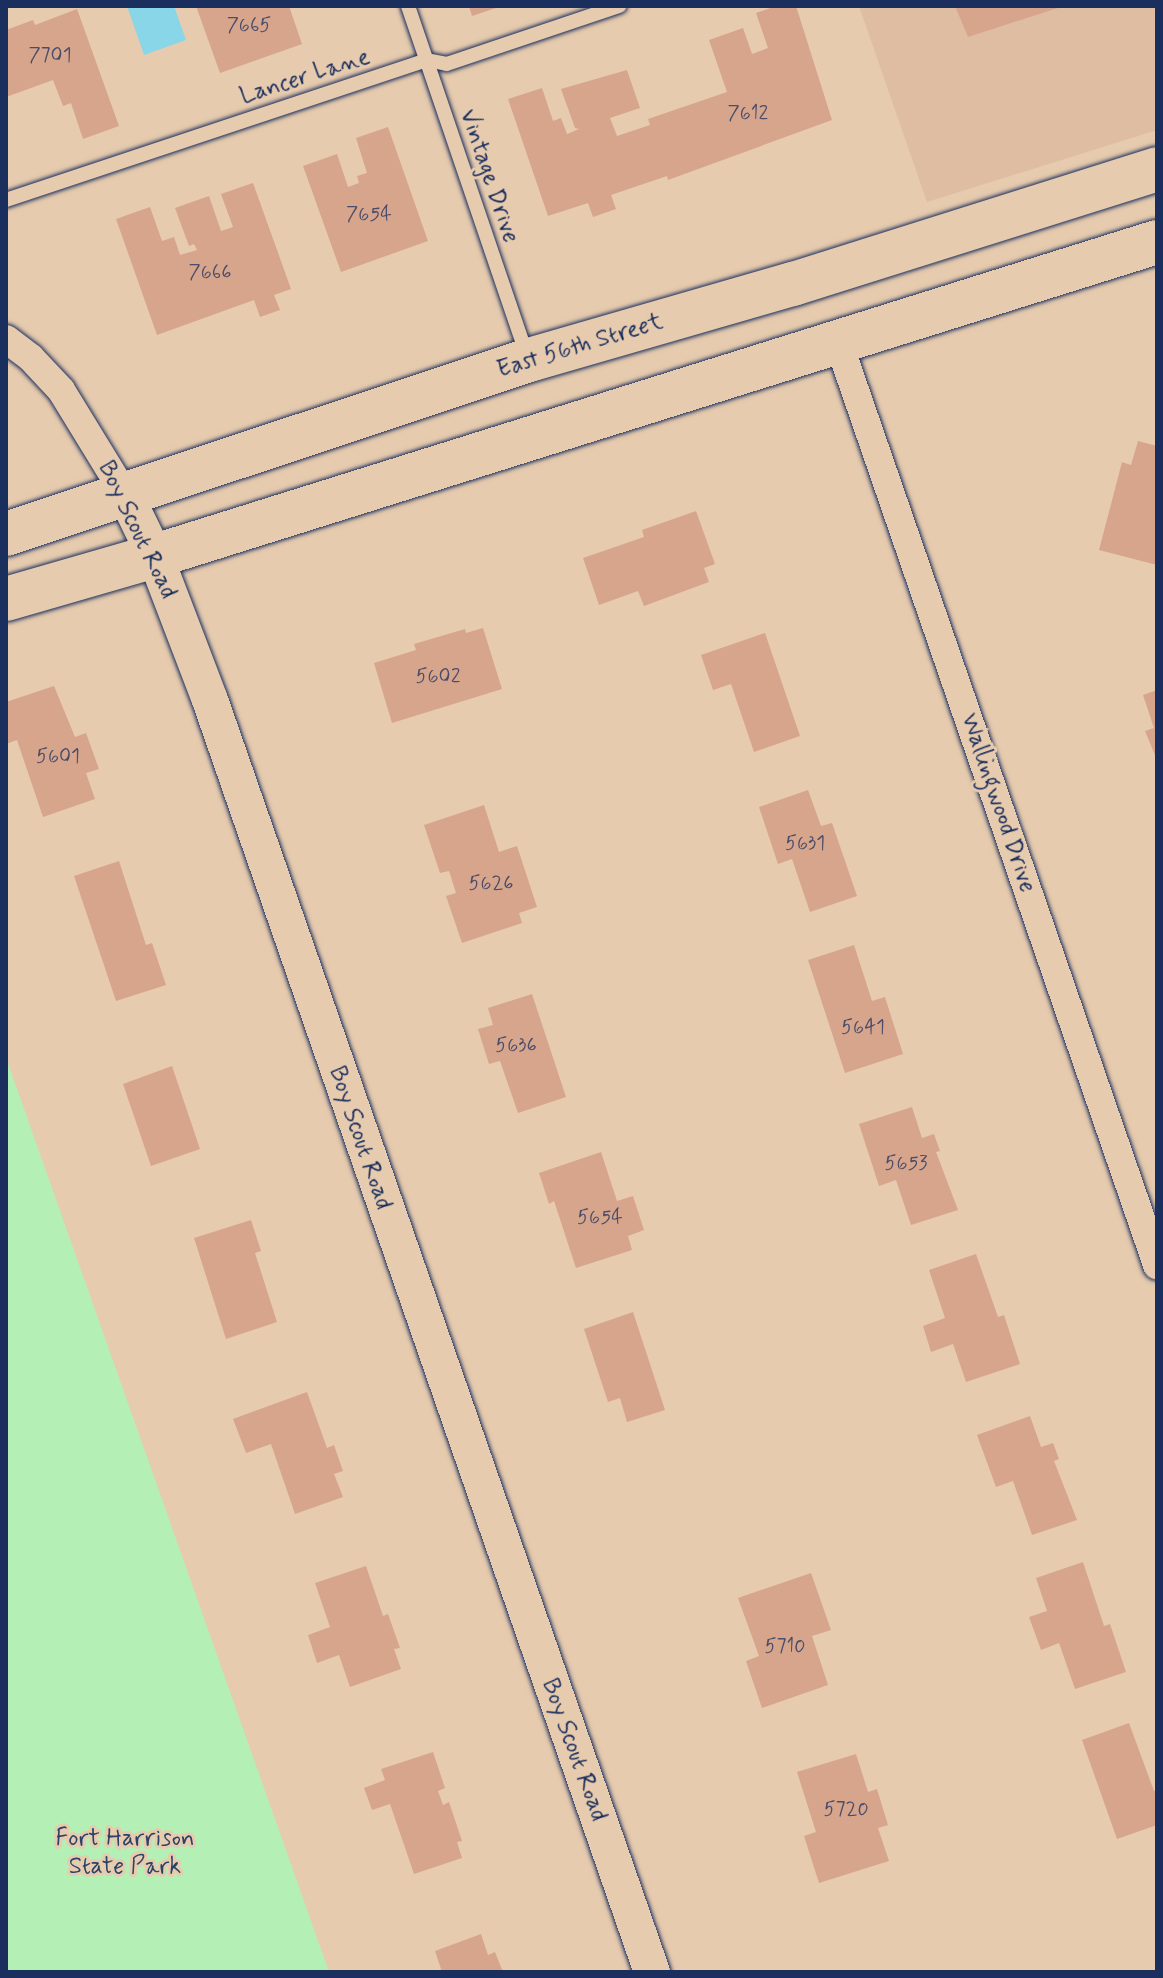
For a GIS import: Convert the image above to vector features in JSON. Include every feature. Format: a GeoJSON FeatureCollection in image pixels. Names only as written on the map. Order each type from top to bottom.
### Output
{"type":"FeatureCollection","features":[{"type":"Feature","properties":{"kind":"main road","name":"East 56th Street"},"geometry":{"type":"LineString","coordinates":[[6,534],[529,360],[793,284],[1157,169]]}},
{"type":"Feature","properties":{"kind":"main road"},"geometry":{"type":"LineString","coordinates":[[6,599],[155,556],[1157,242]]}},
{"type":"Feature","properties":{"kind":"street","name":"Boy Scout Road"},"geometry":{"type":"LineString","coordinates":[[6,339],[31,358],[61,390],[126,496],[155,556],[215,715],[652,1972]]}},
{"type":"Feature","properties":{"kind":"street","name":"Wallingwood Drive"},"geometry":{"type":"LineString","coordinates":[[838,341],[1157,1265]]}},
{"type":"Feature","properties":{"kind":"lane","name":"Vintage Drive"},"geometry":{"type":"LineString","coordinates":[[408,6],[529,360]]}},
{"type":"Feature","properties":{"kind":"lane","name":"Lancer Lane"},"geometry":{"type":"LineString","coordinates":[[6,200],[427,60],[447,64],[619,6]]}},
{"type":"Feature","properties":{"kind":"shaded area"},"geometry":{"type":"Polygon","coordinates":[[[859,6],[1157,6],[1157,130],[927,202],[859,6]]]}},
{"type":"Feature","properties":{"kind":"green space","name":"Fort Harrison State Park"},"geometry":{"type":"Polygon","coordinates":[[[6,1058],[329,1972],[6,1972],[6,1058]]]}},
{"type":"Feature","properties":{"kind":"water"},"geometry":{"type":"Polygon","coordinates":[[[127,6],[174,6],[186,40],[144,55],[127,6]]]}},
{"type":"Feature","properties":{"kind":"building"},"geometry":{"type":"Polygon","coordinates":[[[196,6],[289,6],[302,44],[220,73],[196,6]]]}},
{"type":"Feature","properties":{"kind":"building"},"geometry":{"type":"Polygon","coordinates":[[[469,6],[499,6],[499,7],[472,16],[469,6]]]}},
{"type":"Feature","properties":{"kind":"building"},"geometry":{"type":"Polygon","coordinates":[[[776,6],[796,6],[832,120],[668,180],[667,176],[611,195],[616,209],[593,217],[588,203],[548,216],[508,99],[542,88],[553,121],[561,118],[567,134],[579,129],[575,128],[561,89],[627,70],[640,108],[610,118],[617,136],[650,125],[648,119],[727,92],[709,40],[743,28],[752,54],[768,48],[756,13],[776,6]]]}},
{"type":"Feature","properties":{"kind":"building"},"geometry":{"type":"Polygon","coordinates":[[[955,6],[1061,6],[1061,7],[968,37],[955,6]]]}},
{"type":"Feature","properties":{"kind":"building"},"geometry":{"type":"Polygon","coordinates":[[[77,9],[119,126],[83,139],[71,103],[63,106],[53,80],[6,97],[6,30],[33,20],[35,25],[77,9]]]}},
{"type":"Feature","properties":{"kind":"building"},"geometry":{"type":"Polygon","coordinates":[[[388,127],[428,241],[341,272],[303,166],[337,154],[348,187],[359,183],[357,176],[367,173],[356,138],[388,127]]]}},
{"type":"Feature","properties":{"kind":"building"},"geometry":{"type":"Polygon","coordinates":[[[253,183],[291,289],[274,295],[280,310],[260,317],[254,300],[157,335],[116,219],[150,207],[162,241],[174,237],[180,255],[197,250],[194,244],[189,246],[175,208],[209,196],[221,231],[233,227],[221,194],[253,183]]]}},
{"type":"Feature","properties":{"kind":"building"},"geometry":{"type":"Polygon","coordinates":[[[1138,441],[1157,446],[1157,565],[1099,550],[1122,462],[1131,465],[1138,441]]]}},
{"type":"Feature","properties":{"kind":"building"},"geometry":{"type":"Polygon","coordinates":[[[696,511],[715,564],[704,568],[709,582],[644,606],[638,591],[599,605],[583,558],[644,537],[642,530],[696,511]]]}},
{"type":"Feature","properties":{"kind":"building"},"geometry":{"type":"Polygon","coordinates":[[[483,628],[502,689],[392,723],[374,663],[416,650],[414,644],[465,629],[466,633],[483,628]]]}},
{"type":"Feature","properties":{"kind":"building"},"geometry":{"type":"Polygon","coordinates":[[[765,633],[800,736],[754,752],[731,684],[713,690],[701,655],[765,633]]]}},
{"type":"Feature","properties":{"kind":"building"},"geometry":{"type":"Polygon","coordinates":[[[54,686],[75,737],[86,733],[99,769],[86,773],[95,799],[43,817],[17,740],[6,744],[6,702],[54,686]]]}},
{"type":"Feature","properties":{"kind":"building"},"geometry":{"type":"Polygon","coordinates":[[[1157,690],[1157,760],[1145,731],[1154,728],[1143,695],[1157,690]]]}},
{"type":"Feature","properties":{"kind":"building"},"geometry":{"type":"Polygon","coordinates":[[[808,790],[821,826],[832,823],[857,896],[810,912],[792,859],[778,864],[759,807],[808,790]]]}},
{"type":"Feature","properties":{"kind":"building"},"geometry":{"type":"Polygon","coordinates":[[[484,805],[499,852],[517,846],[537,907],[519,913],[522,923],[462,943],[446,896],[456,893],[449,871],[440,873],[424,825],[484,805]]]}},
{"type":"Feature","properties":{"kind":"building"},"geometry":{"type":"Polygon","coordinates":[[[119,861],[146,945],[152,943],[166,985],[116,1001],[74,876],[119,861]]]}},
{"type":"Feature","properties":{"kind":"building"},"geometry":{"type":"Polygon","coordinates":[[[854,945],[872,1001],[885,997],[903,1054],[845,1073],[808,960],[854,945]]]}},
{"type":"Feature","properties":{"kind":"building"},"geometry":{"type":"Polygon","coordinates":[[[532,994],[566,1097],[518,1113],[500,1061],[489,1064],[478,1029],[493,1025],[488,1008],[532,994]]]}},
{"type":"Feature","properties":{"kind":"building"},"geometry":{"type":"Polygon","coordinates":[[[172,1066],[200,1149],[151,1166],[123,1084],[172,1066]]]}},
{"type":"Feature","properties":{"kind":"building"},"geometry":{"type":"Polygon","coordinates":[[[912,1107],[922,1138],[934,1134],[940,1151],[936,1152],[958,1210],[911,1225],[896,1180],[879,1186],[859,1124],[912,1107]]]}},
{"type":"Feature","properties":{"kind":"building"},"geometry":{"type":"Polygon","coordinates":[[[601,1152],[617,1201],[633,1196],[644,1230],[628,1236],[632,1250],[576,1268],[554,1201],[549,1204],[539,1173],[601,1152]]]}},
{"type":"Feature","properties":{"kind":"building"},"geometry":{"type":"Polygon","coordinates":[[[251,1220],[261,1251],[255,1253],[277,1322],[226,1339],[194,1238],[251,1220]]]}},
{"type":"Feature","properties":{"kind":"building"},"geometry":{"type":"Polygon","coordinates":[[[976,1254],[998,1317],[1004,1315],[1020,1364],[966,1382],[953,1344],[931,1352],[923,1326],[945,1318],[929,1270],[976,1254]]]}},
{"type":"Feature","properties":{"kind":"building"},"geometry":{"type":"Polygon","coordinates":[[[633,1312],[665,1410],[627,1422],[620,1398],[608,1402],[584,1329],[633,1312]]]}},
{"type":"Feature","properties":{"kind":"building"},"geometry":{"type":"Polygon","coordinates":[[[307,1392],[327,1448],[334,1445],[343,1471],[334,1474],[343,1497],[295,1514],[271,1444],[246,1453],[233,1419],[307,1392]]]}},
{"type":"Feature","properties":{"kind":"building"},"geometry":{"type":"Polygon","coordinates":[[[1030,1416],[1041,1447],[1053,1443],[1059,1459],[1054,1461],[1077,1520],[1032,1535],[1013,1481],[996,1487],[977,1435],[1030,1416]]]}},
{"type":"Feature","properties":{"kind":"building"},"geometry":{"type":"Polygon","coordinates":[[[1083,1562],[1104,1626],[1110,1624],[1126,1672],[1075,1689],[1059,1643],[1041,1650],[1029,1617],[1047,1611],[1036,1578],[1083,1562]]]}},
{"type":"Feature","properties":{"kind":"building"},"geometry":{"type":"Polygon","coordinates":[[[366,1566],[383,1616],[388,1614],[400,1648],[394,1649],[401,1669],[350,1687],[339,1655],[317,1663],[308,1635],[330,1627],[315,1583],[366,1566]]]}},
{"type":"Feature","properties":{"kind":"building"},"geometry":{"type":"Polygon","coordinates":[[[811,1573],[831,1630],[812,1636],[828,1685],[762,1708],[746,1661],[759,1656],[738,1598],[811,1573]]]}},
{"type":"Feature","properties":{"kind":"building"},"geometry":{"type":"Polygon","coordinates":[[[1129,1723],[1154,1791],[1157,1790],[1157,1825],[1117,1839],[1082,1740],[1129,1723]]]}},
{"type":"Feature","properties":{"kind":"building"},"geometry":{"type":"Polygon","coordinates":[[[433,1752],[445,1788],[438,1791],[443,1805],[449,1802],[462,1841],[457,1842],[462,1858],[414,1874],[390,1804],[372,1810],[364,1788],[385,1780],[381,1769],[433,1752]]]}},
{"type":"Feature","properties":{"kind":"building"},"geometry":{"type":"Polygon","coordinates":[[[856,1754],[868,1792],[877,1789],[888,1825],[878,1828],[889,1861],[819,1883],[804,1836],[816,1832],[797,1772],[856,1754]]]}},
{"type":"Feature","properties":{"kind":"building"},"geometry":{"type":"Polygon","coordinates":[[[481,1934],[488,1955],[495,1952],[503,1972],[442,1972],[435,1951],[481,1934]]]}}]}
